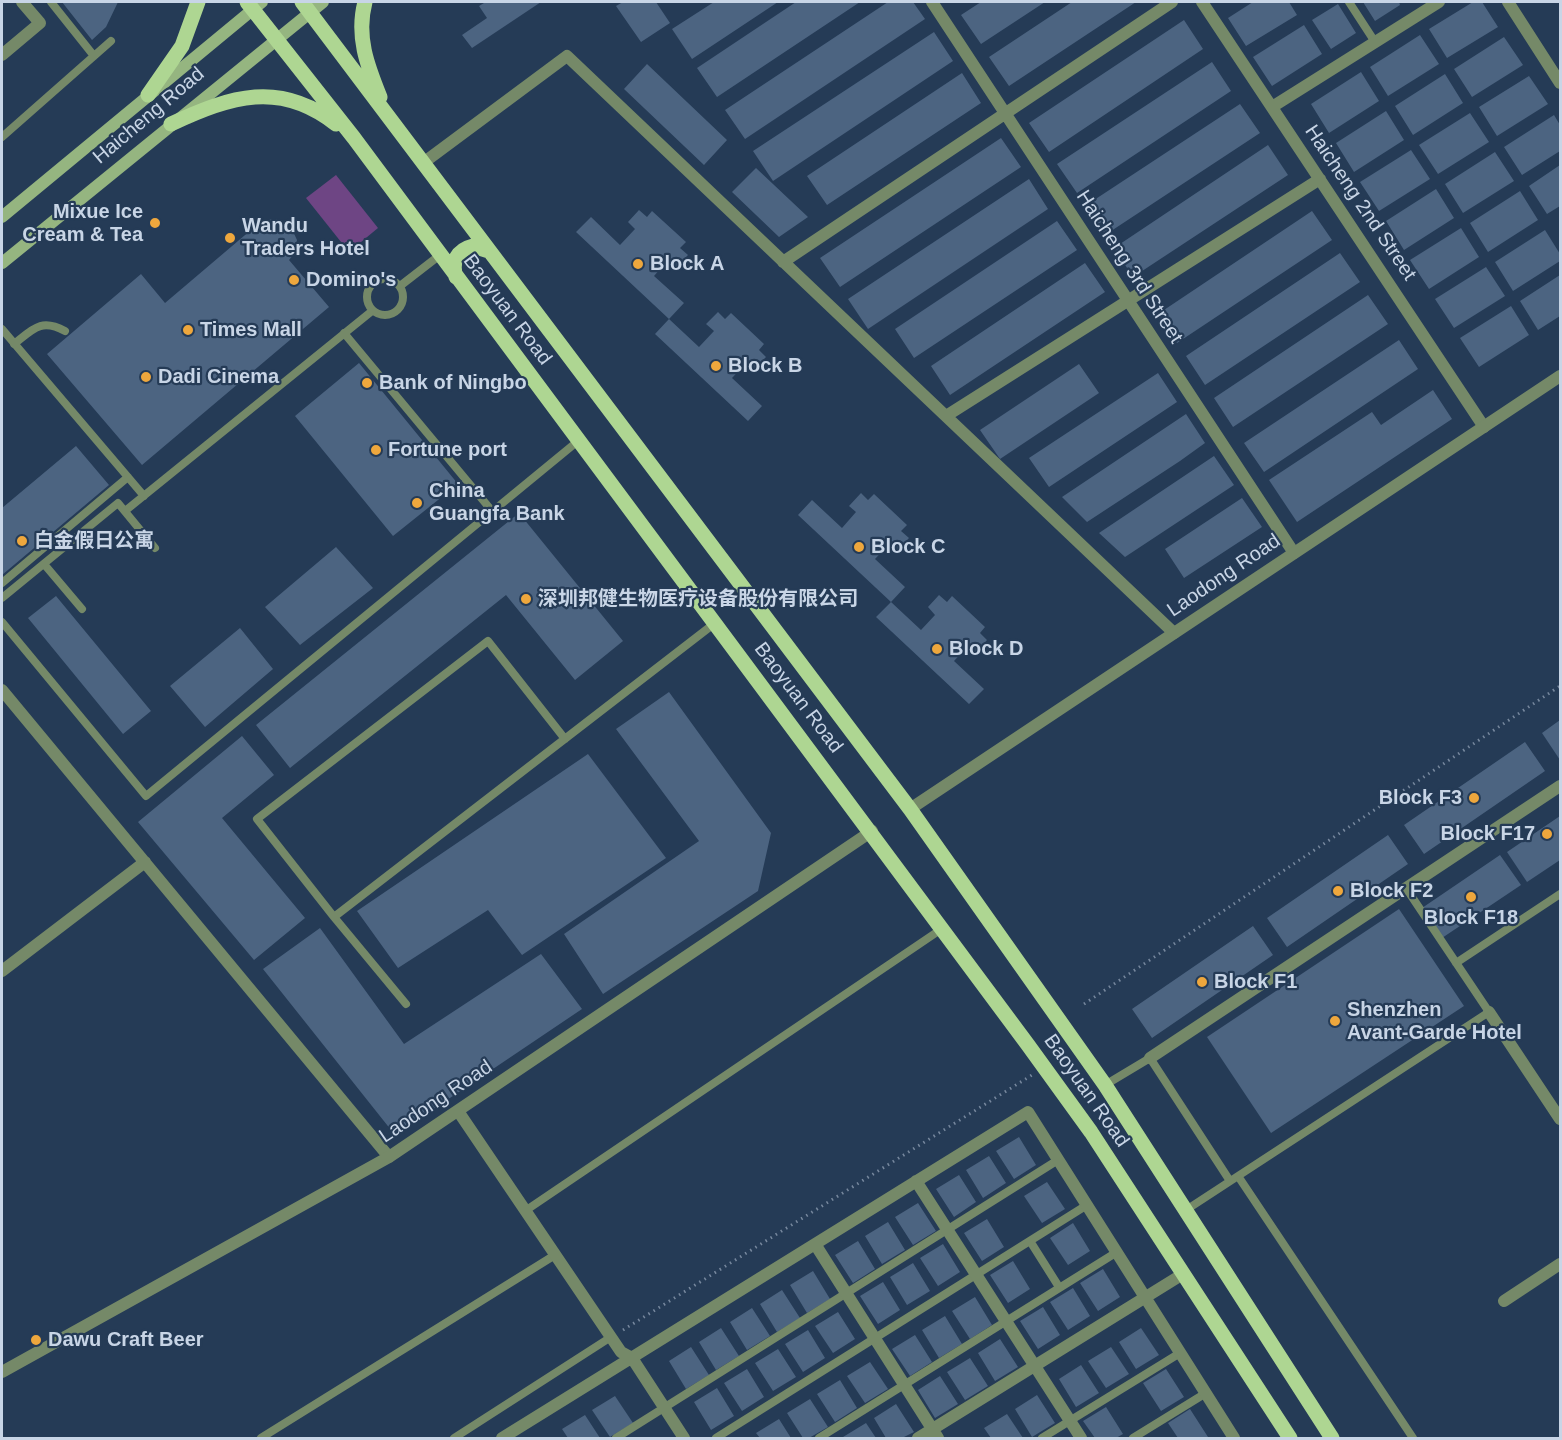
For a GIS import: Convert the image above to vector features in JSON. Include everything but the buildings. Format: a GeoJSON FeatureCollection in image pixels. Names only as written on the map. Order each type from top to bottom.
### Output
{"type":"FeatureCollection","features":[{"type":"Feature","properties":{"kind":"main road"},"geometry":{"type":"LineString","coordinates":[[148,95],[182,46],[198,2]]}},
{"type":"Feature","properties":{"kind":"main road","name":"Haicheng Road"},"geometry":{"type":"LineString","coordinates":[[2,263],[274,39],[306,6],[323,2]]}},
{"type":"Feature","properties":{"kind":"main road"},"geometry":{"type":"LineString","coordinates":[[365,2],[360,20],[362,42],[368,66],[386,114]]}},
{"type":"Feature","properties":{"kind":"main road","name":"Haicheng Road"},"geometry":{"type":"LineString","coordinates":[[2,217],[254,4]]}},
{"type":"Feature","properties":{"kind":"main road","name":"Baoyuan Road"},"geometry":{"type":"LineString","coordinates":[[254,4],[274,39],[354,138],[578,441],[872,831],[1091,1132],[1290,1438]]}},
{"type":"Feature","properties":{"kind":"main road","name":"Baoyuan Road"},"geometry":{"type":"LineString","coordinates":[[306,6],[909,809],[1105,1085],[1332,1438]]}},
{"type":"Feature","properties":{"kind":"main road"},"geometry":{"type":"LineString","coordinates":[[171,124],[209,106],[231,100],[274,96],[296,100],[322,113],[354,138]]}},
{"type":"Feature","properties":{"kind":"main road"},"geometry":{"type":"LineString","coordinates":[[456,277],[453,264],[460,252],[472,246],[486,249],[491,253]]}},
{"type":"Feature","properties":{"kind":"street"},"geometry":{"type":"LineString","coordinates":[[2,55],[40,23],[22,2]]}},
{"type":"Feature","properties":{"kind":"street","name":"Haicheng 3rd Street"},"geometry":{"type":"LineString","coordinates":[[932,2],[1294,554]]}},
{"type":"Feature","properties":{"kind":"street"},"geometry":{"type":"LineString","coordinates":[[783,262],[1172,2]]}},
{"type":"Feature","properties":{"kind":"street","name":"Haicheng 2nd Street"},"geometry":{"type":"LineString","coordinates":[[1202,2],[1484,427]]}},
{"type":"Feature","properties":{"kind":"street"},"geometry":{"type":"LineString","coordinates":[[1272,107],[1439,2]]}},
{"type":"Feature","properties":{"kind":"street"},"geometry":{"type":"LineString","coordinates":[[1508,2],[1560,83]]}},
{"type":"Feature","properties":{"kind":"street"},"geometry":{"type":"LineString","coordinates":[[423,163],[567,57],[1174,633]]}},
{"type":"Feature","properties":{"kind":"street"},"geometry":{"type":"LineString","coordinates":[[946,416],[1320,179]]}},
{"type":"Feature","properties":{"kind":"street","name":"Laodong Road"},"geometry":{"type":"LineString","coordinates":[[909,809],[1560,376]]}},
{"type":"Feature","properties":{"kind":"street"},"geometry":{"type":"LineString","coordinates":[[2,690],[389,1157]]}},
{"type":"Feature","properties":{"kind":"street"},"geometry":{"type":"LineString","coordinates":[[1150,1058],[1560,786]]}},
{"type":"Feature","properties":{"kind":"street","name":"Laodong Road"},"geometry":{"type":"LineString","coordinates":[[2,1372],[389,1157],[872,831]]}},
{"type":"Feature","properties":{"kind":"street"},"geometry":{"type":"LineString","coordinates":[[2,971],[145,862]]}},
{"type":"Feature","properties":{"kind":"street"},"geometry":{"type":"LineString","coordinates":[[1489,1012],[1560,1119]]}},
{"type":"Feature","properties":{"kind":"street"},"geometry":{"type":"LineString","coordinates":[[458,1111],[621,1353],[632,1358],[684,1438]]}},
{"type":"Feature","properties":{"kind":"street"},"geometry":{"type":"LineString","coordinates":[[502,1438],[1028,1112],[1206,1393],[1230,1437]]}},
{"type":"Feature","properties":{"kind":"street"},"geometry":{"type":"LineString","coordinates":[[916,1181],[1081,1438]]}},
{"type":"Feature","properties":{"kind":"street"},"geometry":{"type":"LineString","coordinates":[[815,1244],[936,1434]]}},
{"type":"Feature","properties":{"kind":"street"},"geometry":{"type":"LineString","coordinates":[[1504,1301],[1560,1264]]}},
{"type":"Feature","properties":{"kind":"street"},"geometry":{"type":"LineString","coordinates":[[918,1438],[936,1434],[1034,1366],[1183,1274]]}},
{"type":"Feature","properties":{"kind":"lane"},"geometry":{"type":"LineString","coordinates":[[51,2],[94,57]]}},
{"type":"Feature","properties":{"kind":"lane"},"geometry":{"type":"LineString","coordinates":[[1349,2],[1375,42]]}},
{"type":"Feature","properties":{"kind":"lane"},"geometry":{"type":"LineString","coordinates":[[2,136],[111,41]]}},
{"type":"Feature","properties":{"kind":"lane"},"geometry":{"type":"LineString","coordinates":[[400,286],[440,255]]}},
{"type":"Feature","properties":{"kind":"lane"},"geometry":{"type":"LineString","coordinates":[[384,279],[400,286],[403,302],[398,311],[387,316],[372,311],[367,300],[373,284],[384,279]]}},
{"type":"Feature","properties":{"kind":"lane"},"geometry":{"type":"LineString","coordinates":[[125,511],[372,311]]}},
{"type":"Feature","properties":{"kind":"lane"},"geometry":{"type":"LineString","coordinates":[[14,344],[38,326],[45,324],[65,331]]}},
{"type":"Feature","properties":{"kind":"lane"},"geometry":{"type":"LineString","coordinates":[[2,329],[144,496]]}},
{"type":"Feature","properties":{"kind":"lane"},"geometry":{"type":"LineString","coordinates":[[344,333],[492,511]]}},
{"type":"Feature","properties":{"kind":"lane"},"geometry":{"type":"LineString","coordinates":[[2,622],[146,796],[578,441]]}},
{"type":"Feature","properties":{"kind":"lane"},"geometry":{"type":"LineString","coordinates":[[2,583],[128,477]]}},
{"type":"Feature","properties":{"kind":"lane"},"geometry":{"type":"LineString","coordinates":[[2,598],[117,503],[155,548]]}},
{"type":"Feature","properties":{"kind":"lane"},"geometry":{"type":"LineString","coordinates":[[44,564],[82,609]]}},
{"type":"Feature","properties":{"kind":"lane"},"geometry":{"type":"LineString","coordinates":[[334,917],[715,622]]}},
{"type":"Feature","properties":{"kind":"lane"},"geometry":{"type":"LineString","coordinates":[[405,1004],[257,819],[488,640],[565,739]]}},
{"type":"Feature","properties":{"kind":"lane"},"geometry":{"type":"LineString","coordinates":[[1186,1210],[1489,1012],[1406,888]]}},
{"type":"Feature","properties":{"kind":"lane"},"geometry":{"type":"LineString","coordinates":[[1456,963],[1560,894]]}},
{"type":"Feature","properties":{"kind":"lane"},"geometry":{"type":"LineString","coordinates":[[525,1211],[942,928]]}},
{"type":"Feature","properties":{"kind":"lane"},"geometry":{"type":"LineString","coordinates":[[1105,1085],[1150,1058],[1413,1438]]}},
{"type":"Feature","properties":{"kind":"lane"},"geometry":{"type":"LineString","coordinates":[[615,1438],[1058,1160]]}},
{"type":"Feature","properties":{"kind":"lane"},"geometry":{"type":"LineString","coordinates":[[716,1438],[1087,1205]]}},
{"type":"Feature","properties":{"kind":"lane"},"geometry":{"type":"LineString","coordinates":[[1030,1241],[1059,1287]]}},
{"type":"Feature","properties":{"kind":"lane"},"geometry":{"type":"LineString","coordinates":[[819,1438],[1117,1252]]}},
{"type":"Feature","properties":{"kind":"lane"},"geometry":{"type":"LineString","coordinates":[[261,1438],[555,1255]]}},
{"type":"Feature","properties":{"kind":"lane"},"geometry":{"type":"LineString","coordinates":[[454,1438],[611,1337]]}},
{"type":"Feature","properties":{"kind":"lane"},"geometry":{"type":"LineString","coordinates":[[1042,1438],[1180,1353]]}},
{"type":"Feature","properties":{"kind":"lane"},"geometry":{"type":"LineString","coordinates":[[1133,1438],[1206,1393]]}},
{"type":"Feature","properties":{"kind":"path"},"geometry":{"type":"LineString","coordinates":[[1084,1004],[1560,686]]}},
{"type":"Feature","properties":{"kind":"path"},"geometry":{"type":"LineString","coordinates":[[611,1337],[1044,1067]]}},
{"type":"Feature","properties":{"kind":"shaded area"},"geometry":{"type":"Polygon","coordinates":[[[336,175],[378,228],[349,252],[306,198],[336,175]]]}},
{"type":"Feature","properties":{"kind":"place","name":"Mixue Ice Cream & Tea"},"geometry":{"type":"Point","coordinates":[155,223]}},
{"type":"Feature","properties":{"kind":"place","name":"Wandu Traders Hotel"},"geometry":{"type":"Point","coordinates":[230,238]}},
{"type":"Feature","properties":{"kind":"place","name":"Block A"},"geometry":{"type":"Point","coordinates":[638,264]}},
{"type":"Feature","properties":{"kind":"place","name":"Domino's"},"geometry":{"type":"Point","coordinates":[294,280]}},
{"type":"Feature","properties":{"kind":"place","name":"Times Mall"},"geometry":{"type":"Point","coordinates":[188,330]}},
{"type":"Feature","properties":{"kind":"place","name":"Block B"},"geometry":{"type":"Point","coordinates":[716,366]}},
{"type":"Feature","properties":{"kind":"place","name":"Dadi Cinema"},"geometry":{"type":"Point","coordinates":[146,377]}},
{"type":"Feature","properties":{"kind":"place","name":"Bank of Ningbo"},"geometry":{"type":"Point","coordinates":[367,383]}},
{"type":"Feature","properties":{"kind":"place","name":"Fortune port"},"geometry":{"type":"Point","coordinates":[376,450]}},
{"type":"Feature","properties":{"kind":"place","name":"China Guangfa Bank"},"geometry":{"type":"Point","coordinates":[417,503]}},
{"type":"Feature","properties":{"kind":"place","name":"白金假日公寓"},"geometry":{"type":"Point","coordinates":[22,541]}},
{"type":"Feature","properties":{"kind":"place","name":"Block C"},"geometry":{"type":"Point","coordinates":[859,547]}},
{"type":"Feature","properties":{"kind":"place","name":"深圳邦健生物医疗设备股份有限公司"},"geometry":{"type":"Point","coordinates":[526,599]}},
{"type":"Feature","properties":{"kind":"place","name":"Block D"},"geometry":{"type":"Point","coordinates":[937,649]}},
{"type":"Feature","properties":{"kind":"place","name":"Block F3"},"geometry":{"type":"Point","coordinates":[1474,798]}},
{"type":"Feature","properties":{"kind":"place","name":"Block F17"},"geometry":{"type":"Point","coordinates":[1547,834]}},
{"type":"Feature","properties":{"kind":"place","name":"Block F2"},"geometry":{"type":"Point","coordinates":[1338,891]}},
{"type":"Feature","properties":{"kind":"place","name":"Block F18"},"geometry":{"type":"Point","coordinates":[1471,897]}},
{"type":"Feature","properties":{"kind":"place","name":"Block F1"},"geometry":{"type":"Point","coordinates":[1202,982]}},
{"type":"Feature","properties":{"kind":"place","name":"Shenzhen Avant-Garde Hotel"},"geometry":{"type":"Point","coordinates":[1335,1021]}},
{"type":"Feature","properties":{"kind":"place","name":"Dawu Craft Beer"},"geometry":{"type":"Point","coordinates":[36,1340]}}]}
